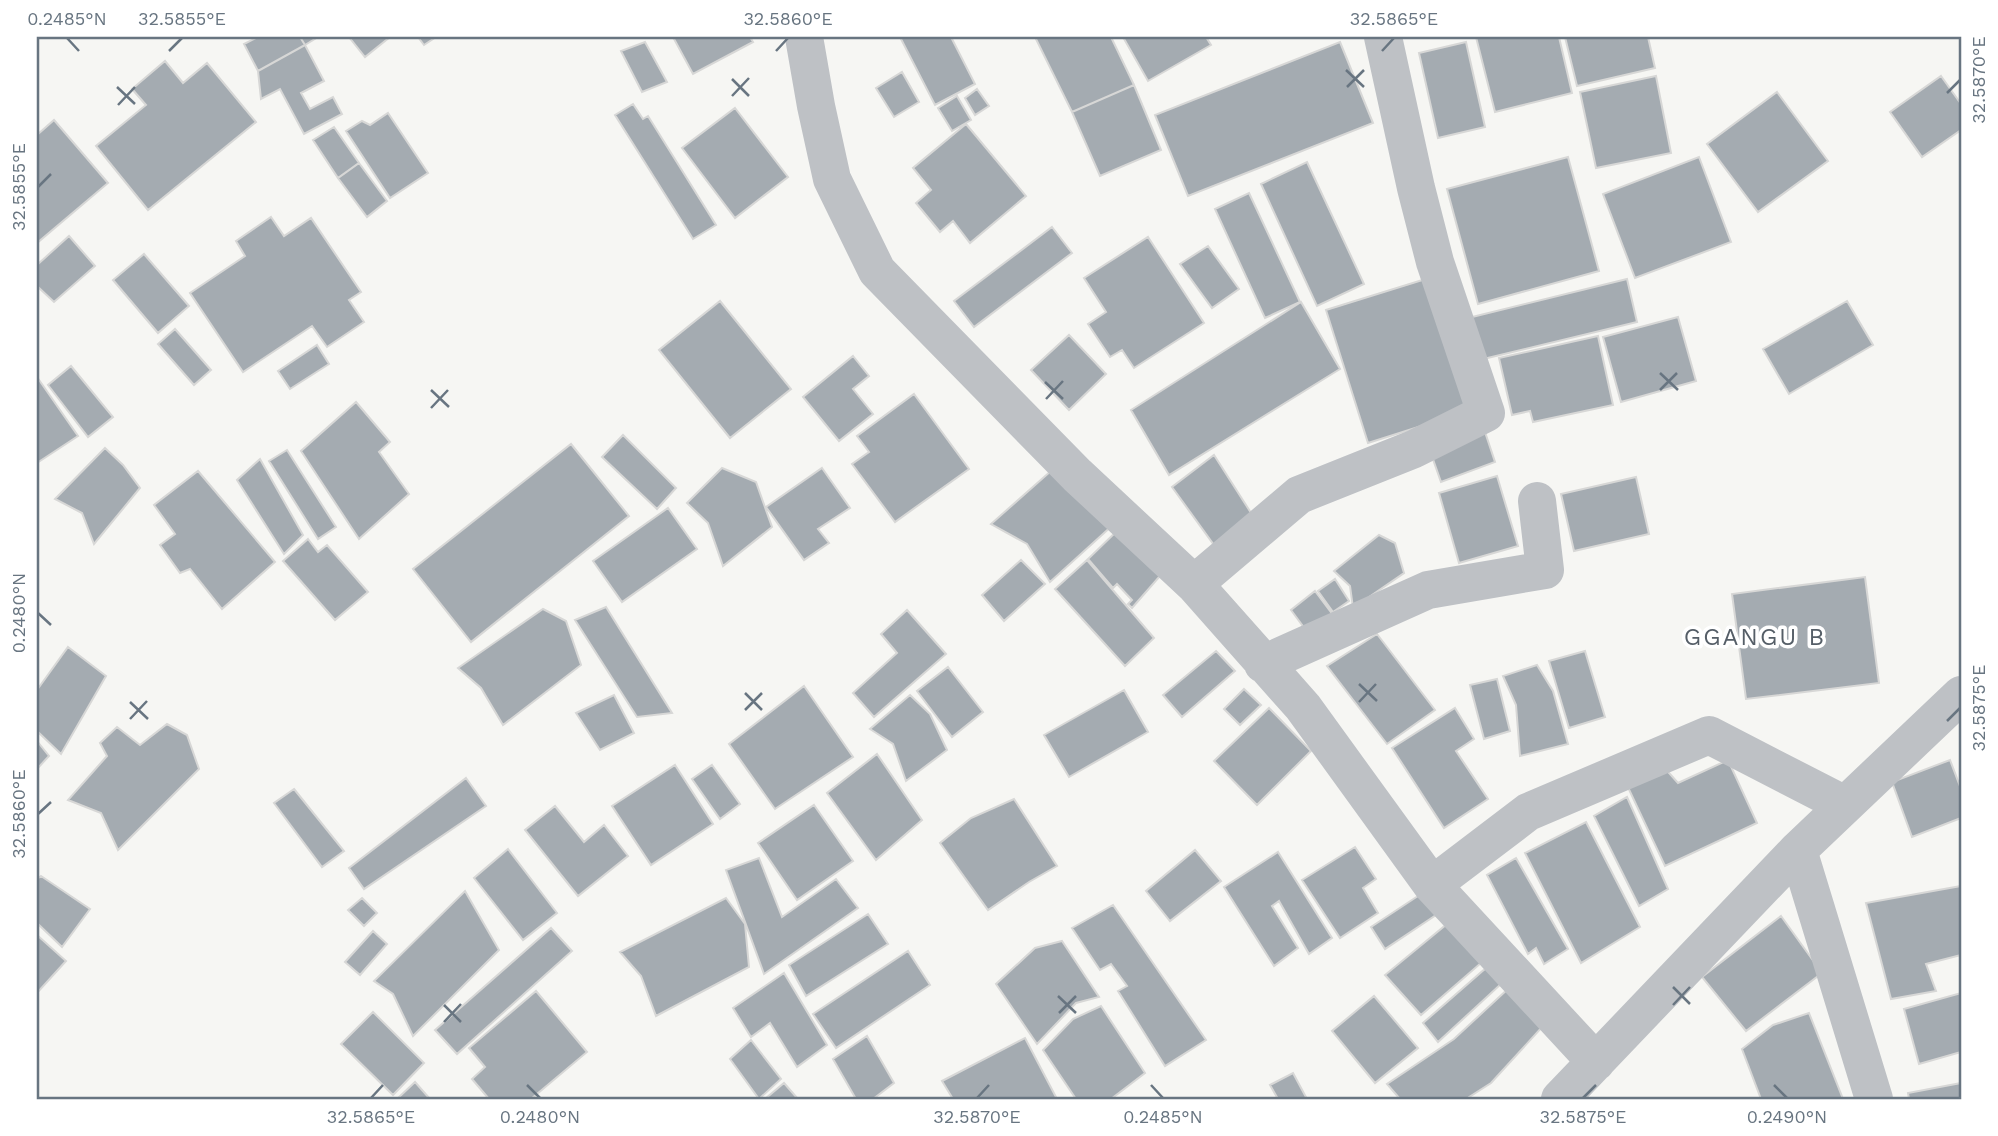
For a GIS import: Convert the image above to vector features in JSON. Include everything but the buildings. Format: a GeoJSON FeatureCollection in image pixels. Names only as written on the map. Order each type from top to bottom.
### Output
{"type":"FeatureCollection","features":[{"type":"Feature","properties":{"kind":"street"},"geometry":{"type":"LineString","coordinates":[[804,37],[832,179],[877,271],[1077,475],[1194,583],[1303,707],[1432,885],[1596,1062]]}},
{"type":"Feature","properties":{"kind":"street"},"geometry":{"type":"LineString","coordinates":[[1194,583],[1299,495],[1415,449],[1486,413],[1435,262],[1383,37]]}},
{"type":"Feature","properties":{"kind":"street"},"geometry":{"type":"LineString","coordinates":[[1263,664],[1429,590],[1545,570],[1537,501]]}},
{"type":"Feature","properties":{"kind":"street"},"geometry":{"type":"LineString","coordinates":[[1560,1099],[1798,850],[1961,695]]}},
{"type":"Feature","properties":{"kind":"street"},"geometry":{"type":"LineString","coordinates":[[1432,885],[1528,812],[1709,735],[1845,805]]}},
{"type":"Feature","properties":{"kind":"street"},"geometry":{"type":"LineString","coordinates":[[1798,850],[1874,1099]]}},
{"type":"Feature","properties":{"kind":"district","name":"GGANGU B"},"geometry":{"type":"Point","coordinates":[1755,637]}}]}
